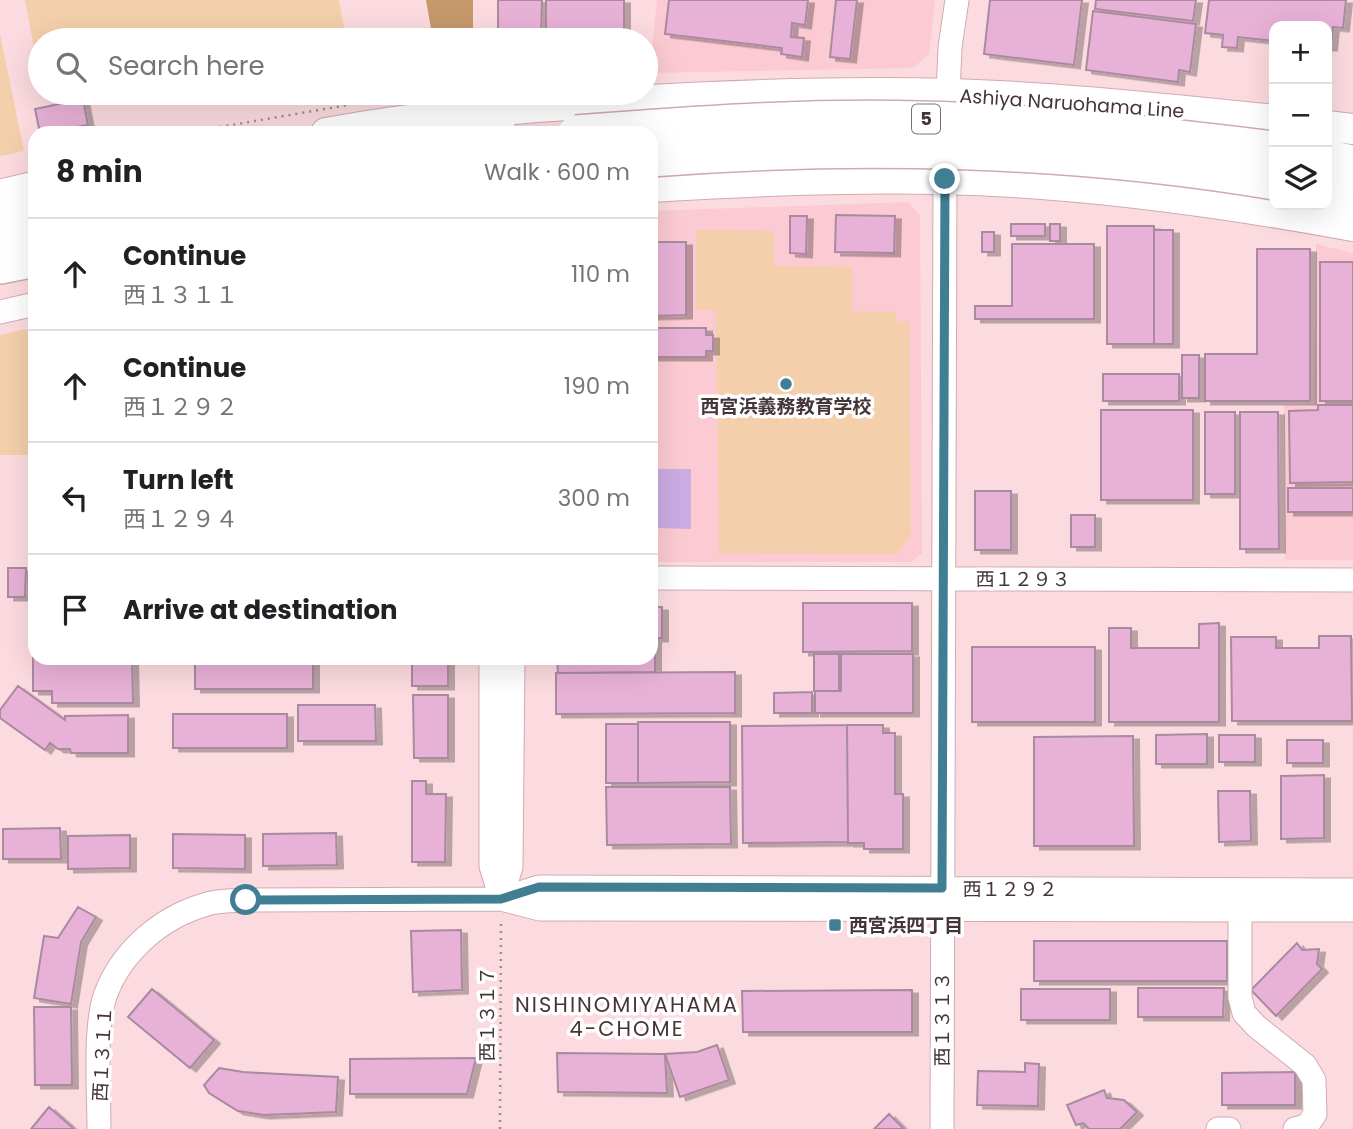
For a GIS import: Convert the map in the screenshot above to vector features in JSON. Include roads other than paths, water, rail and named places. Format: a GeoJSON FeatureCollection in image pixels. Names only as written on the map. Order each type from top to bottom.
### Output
{"type":"FeatureCollection","features":[{"type":"Feature","properties":{"kind":"highway","name":"5"},"geometry":{"type":"LineString","coordinates":[[658,128],[807,118],[921,118],[1130,132],[1269,148]]}},
{"type":"Feature","properties":{"kind":"highway","name":"5"},"geometry":{"type":"LineString","coordinates":[[658,159],[802,151],[920,150],[1037,156],[1150,166],[1269,181]]}},
{"type":"Feature","properties":{"kind":"highway"},"geometry":{"type":"LineString","coordinates":[[1332,159],[1353,163]]}},
{"type":"Feature","properties":{"kind":"highway"},"geometry":{"type":"LineString","coordinates":[[1332,191],[1353,195]]}},
{"type":"Feature","properties":{"kind":"highway"},"geometry":{"type":"LineString","coordinates":[[0,234],[28,228]]}},
{"type":"Feature","properties":{"kind":"highway"},"geometry":{"type":"LineString","coordinates":[[0,266],[28,260]]}},
{"type":"Feature","properties":{"kind":"main road","name":"Ashiya Naruohama Line"},"geometry":{"type":"LineString","coordinates":[[658,102],[715,96],[948,94],[1154,107],[1269,119]]}},
{"type":"Feature","properties":{"kind":"main road"},"geometry":{"type":"LineString","coordinates":[[945,179],[948,94]]}},
{"type":"Feature","properties":{"kind":"main road","name":"Ashiya Naruohama Line"},"geometry":{"type":"LineString","coordinates":[[365,126],[388,122],[503,120],[636,105]]}},
{"type":"Feature","properties":{"kind":"main road"},"geometry":{"type":"LineString","coordinates":[[658,187],[828,178],[945,179],[1080,187],[1234,204],[1353,226]]}},
{"type":"Feature","properties":{"kind":"main road"},"geometry":{"type":"LineString","coordinates":[[0,207],[28,201]]}},
{"type":"Feature","properties":{"kind":"street"},"geometry":{"type":"LineString","coordinates":[[948,94],[950,47],[957,0]]}},
{"type":"Feature","properties":{"kind":"street","name":"西１３１３"},"geometry":{"type":"LineString","coordinates":[[942,1129],[945,179]]}},
{"type":"Feature","properties":{"kind":"street"},"geometry":{"type":"LineString","coordinates":[[0,191],[28,185]]}},
{"type":"Feature","properties":{"kind":"street"},"geometry":{"type":"LineString","coordinates":[[0,312],[28,306]]}},
{"type":"Feature","properties":{"kind":"street","name":"西１２９３"},"geometry":{"type":"LineString","coordinates":[[658,578],[1353,580]]}},
{"type":"Feature","properties":{"kind":"street"},"geometry":{"type":"LineString","coordinates":[[491,665],[491,866],[501,899]]}},
{"type":"Feature","properties":{"kind":"street"},"geometry":{"type":"LineString","coordinates":[[501,899],[511,867],[513,665]]}},
{"type":"Feature","properties":{"kind":"street","name":"西１２９２"},"geometry":{"type":"LineString","coordinates":[[501,899],[539,887],[1240,909],[1353,910]]}},
{"type":"Feature","properties":{"kind":"street","name":"西１２９２"},"geometry":{"type":"LineString","coordinates":[[942,899],[1353,890]]}},
{"type":"Feature","properties":{"kind":"street","name":"西１３１１"},"geometry":{"type":"LineString","coordinates":[[99,1129],[100,1033],[105,997],[121,964],[144,937],[172,918],[206,904],[246,900],[501,899]]}},
{"type":"Feature","properties":{"kind":"street"},"geometry":{"type":"LineString","coordinates":[[1240,909],[1240,997],[1244,1013],[1256,1026],[1305,1065],[1314,1080],[1315,1114],[1307,1126],[1295,1129]]}},
{"type":"Feature","properties":{"kind":"street"},"geometry":{"type":"LineString","coordinates":[[1218,1129],[1229,1129]]}},
{"type":"Feature","properties":{"kind":"place","name":"西宮浜義務教育学校"},"geometry":{"type":"Point","coordinates":[786,384]}},
{"type":"Feature","properties":{"kind":"place","name":"西宮浜四丁目"},"geometry":{"type":"Point","coordinates":[835,925]}},
{"type":"Feature","properties":{"kind":"district","name":"NISHINOMIYAHAMA 4-CHOME"},"geometry":{"type":"Point","coordinates":[627,1017]}}]}
